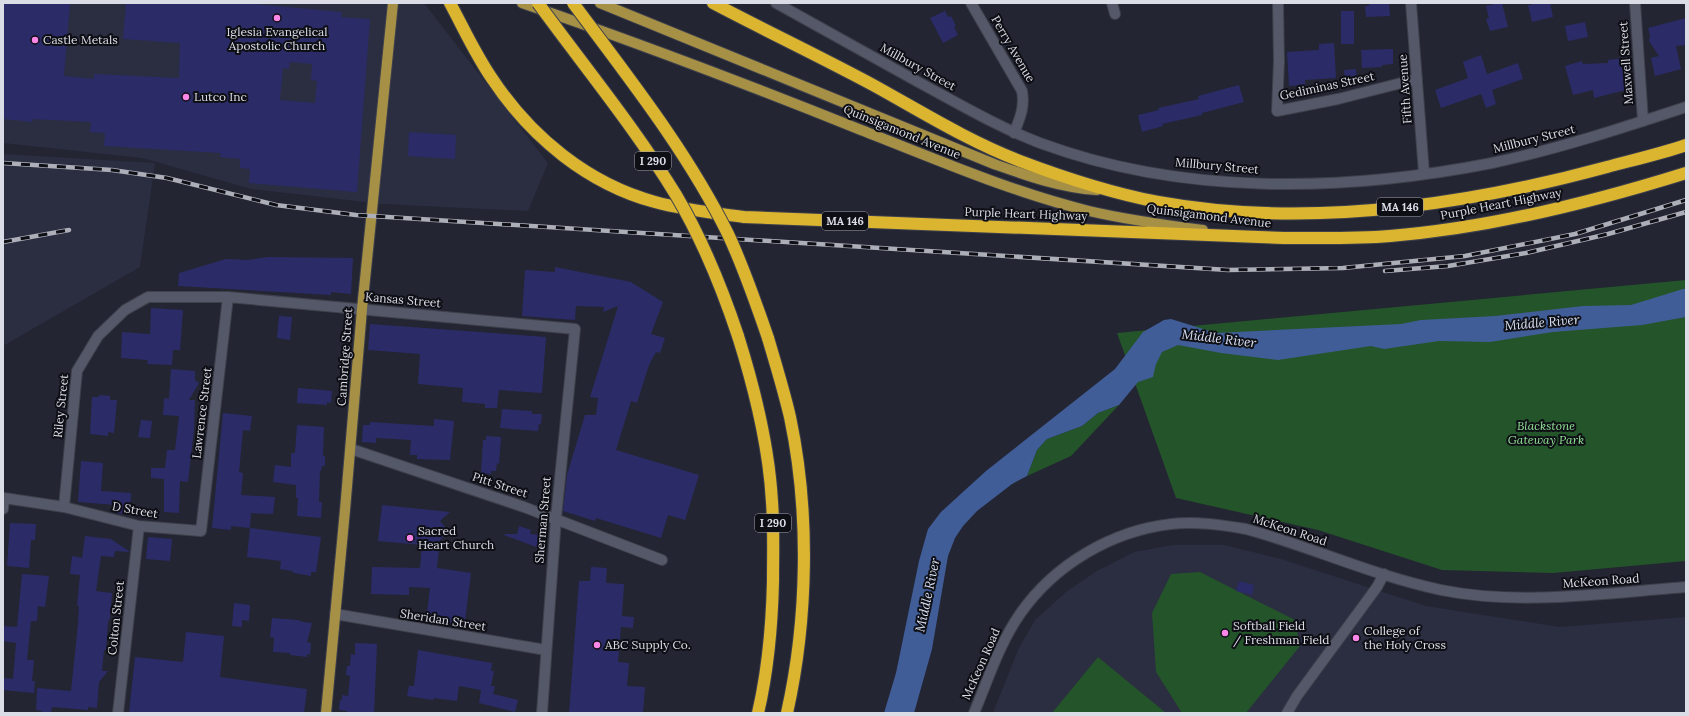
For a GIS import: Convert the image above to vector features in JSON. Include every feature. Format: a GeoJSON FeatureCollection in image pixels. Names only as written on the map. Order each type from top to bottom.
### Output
{"type":"FeatureCollection","features":[{"type":"Feature","properties":{"kind":"highway","name":"Purple Heart Highway"},"geometry":{"type":"LineString","coordinates":[[450,3],[492,80],[515,110],[552,146],[589,173],[611,185],[654,202],[700,211],[744,217],[1284,238],[1390,236],[1492,222],[1601,197],[1686,173]]}},
{"type":"Feature","properties":{"kind":"highway","name":"I 290"},"geometry":{"type":"LineString","coordinates":[[538,3],[625,121],[676,196],[693,228],[722,290],[752,381],[768,461],[774,540],[772,608],[767,669],[758,713]]}},
{"type":"Feature","properties":{"kind":"highway","name":"I 290"},"geometry":{"type":"LineString","coordinates":[[573,3],[656,116],[698,181],[727,233],[743,267],[768,338],[790,418],[797,466],[802,519],[802,594],[800,634],[787,713]]}},
{"type":"Feature","properties":{"kind":"highway","name":"Purple Heart Highway"},"geometry":{"type":"LineString","coordinates":[[713,3],[863,80],[991,149],[1047,171],[1109,191],[1160,202],[1208,209],[1308,213],[1410,207],[1469,198],[1572,177],[1686,144]]}},
{"type":"Feature","properties":{"kind":"main road","name":"Cambridge Street"},"geometry":{"type":"LineString","coordinates":[[326,713],[351,450],[362,309],[393,3]]}},
{"type":"Feature","properties":{"kind":"main road","name":"Quinsigamond Avenue"},"geometry":{"type":"LineString","coordinates":[[522,3],[680,59],[960,169],[1045,199],[1090,211],[1155,224],[1234,235],[1284,238]]}},
{"type":"Feature","properties":{"kind":"main road","name":"Quinsigamond Avenue"},"geometry":{"type":"LineString","coordinates":[[600,3],[994,164],[1051,183],[1076,189],[1109,191]]}},
{"type":"Feature","properties":{"kind":"street","name":"Millbury Street"},"geometry":{"type":"LineString","coordinates":[[776,3],[970,111],[1014,133],[1041,144],[1102,162],[1135,170],[1196,178],[1294,184],[1364,180],[1424,173],[1491,163],[1534,153],[1575,142],[1686,107]]}},
{"type":"Feature","properties":{"kind":"street","name":"Perry Avenue"},"geometry":{"type":"LineString","coordinates":[[971,3],[1022,91],[1024,102],[1022,113],[1014,133]]}},
{"type":"Feature","properties":{"kind":"street"},"geometry":{"type":"LineString","coordinates":[[1112,3],[1115,14]]}},
{"type":"Feature","properties":{"kind":"street","name":"Gediminas Street"},"geometry":{"type":"LineString","coordinates":[[1278,3],[1279,61],[1277,111],[1338,99],[1417,79]]}},
{"type":"Feature","properties":{"kind":"street","name":"Fifth Avenue"},"geometry":{"type":"LineString","coordinates":[[1411,3],[1424,173]]}},
{"type":"Feature","properties":{"kind":"street","name":"Maxwell Street"},"geometry":{"type":"LineString","coordinates":[[1635,3],[1643,121]]}},
{"type":"Feature","properties":{"kind":"street","name":"Riley Street"},"geometry":{"type":"LineString","coordinates":[[64,507],[77,371],[98,336],[125,310],[148,297],[228,297]]}},
{"type":"Feature","properties":{"kind":"street","name":"Kansas Street"},"geometry":{"type":"LineString","coordinates":[[228,297],[575,329]]}},
{"type":"Feature","properties":{"kind":"street","name":"Lawrence Street"},"geometry":{"type":"LineString","coordinates":[[201,531],[228,297]]}},
{"type":"Feature","properties":{"kind":"street","name":"Sherman Street"},"geometry":{"type":"LineString","coordinates":[[542,713],[556,518],[575,329]]}},
{"type":"Feature","properties":{"kind":"street","name":"Pitt Street"},"geometry":{"type":"LineString","coordinates":[[351,450],[556,518],[662,560]]}},
{"type":"Feature","properties":{"kind":"street","name":"D Street"},"geometry":{"type":"LineString","coordinates":[[3,508],[4,498],[64,507],[139,526],[201,531]]}},
{"type":"Feature","properties":{"kind":"street","name":"McKeon Road"},"geometry":{"type":"LineString","coordinates":[[974,713],[1005,639],[1020,614],[1038,592],[1059,572],[1082,556],[1132,533],[1158,526],[1208,524],[1234,527],[1258,533],[1406,582],[1442,590],[1528,598],[1686,587]]}},
{"type":"Feature","properties":{"kind":"street","name":"Colton Street"},"geometry":{"type":"LineString","coordinates":[[118,713],[139,526]]}},
{"type":"Feature","properties":{"kind":"street"},"geometry":{"type":"LineString","coordinates":[[1287,713],[1297,696],[1377,587],[1384,574]]}},
{"type":"Feature","properties":{"kind":"street","name":"Sheridan Street"},"geometry":{"type":"LineString","coordinates":[[335,614],[546,650]]}},
{"type":"Feature","properties":{"kind":"shaded area"},"geometry":{"type":"Polygon","coordinates":[[[3,3],[424,3],[548,163],[528,211],[383,204],[251,189],[142,158],[3,143],[3,3]]]}},
{"type":"Feature","properties":{"kind":"shaded area"},"geometry":{"type":"Polygon","coordinates":[[[3,154],[155,163],[140,267],[3,346],[3,154]]]}},
{"type":"Feature","properties":{"kind":"shaded area","name":"College of the Holy Cross"},"geometry":{"type":"Polygon","coordinates":[[[1173,545],[1224,545],[1281,559],[1426,606],[1560,627],[1686,617],[1686,713],[993,713],[1019,648],[1035,620],[1066,592],[1095,572],[1134,552],[1173,545]]]}},
{"type":"Feature","properties":{"kind":"green space","name":"Blackstone Gateway Park"},"geometry":{"type":"Polygon","coordinates":[[[1686,280],[1686,561],[1553,573],[1442,570],[1318,530],[1176,498],[1117,333],[1686,280]]]}},
{"type":"Feature","properties":{"kind":"green space"},"geometry":{"type":"Polygon","coordinates":[[[1119,405],[1071,456],[1027,476],[1037,450],[1047,439],[1082,426],[1098,413],[1119,405]]]}},
{"type":"Feature","properties":{"kind":"green space","name":"Softball Field / Freshman Field"},"geometry":{"type":"Polygon","coordinates":[[[1200,572],[1295,620],[1300,646],[1246,713],[1182,713],[1156,672],[1152,613],[1171,574],[1200,572]]]}},
{"type":"Feature","properties":{"kind":"green space"},"geometry":{"type":"Polygon","coordinates":[[[1098,657],[1166,713],[1052,713],[1098,657]]]}},
{"type":"Feature","properties":{"kind":"water","name":"Middle River"},"geometry":{"type":"Polygon","coordinates":[[[1686,289],[1686,317],[1642,325],[1553,332],[1490,342],[1439,341],[1384,349],[1371,346],[1278,360],[1221,353],[1178,345],[1162,352],[1156,364],[1153,377],[1138,382],[1119,405],[1098,413],[1082,426],[1047,439],[1037,450],[1027,476],[1012,484],[977,511],[963,526],[955,538],[948,556],[932,649],[914,713],[884,713],[896,673],[919,561],[928,529],[941,512],[986,471],[1115,369],[1143,332],[1164,320],[1171,319],[1216,333],[1401,324],[1421,320],[1495,316],[1583,306],[1631,305],[1686,289]]]}},
{"type":"Feature","properties":{"kind":"building","name":"Lutco Inc"},"geometry":{"type":"Polygon","coordinates":[[[3,3],[70,3],[64,76],[94,79],[94,74],[179,78],[180,43],[123,39],[126,3],[244,3],[342,12],[341,17],[370,19],[357,192],[249,183],[250,169],[240,168],[240,159],[220,157],[221,153],[104,146],[105,133],[90,132],[91,122],[33,119],[32,122],[3,119],[3,3]],[[290,62],[289,69],[283,68],[280,100],[315,103],[317,81],[311,80],[312,64],[290,62]]]}},
{"type":"Feature","properties":{"kind":"building"},"geometry":{"type":"Polygon","coordinates":[[[1369,3],[1389,3],[1390,16],[1366,17],[1365,6],[1369,6],[1369,3]]]}},
{"type":"Feature","properties":{"kind":"building"},"geometry":{"type":"Polygon","coordinates":[[[1502,3],[1508,27],[1490,31],[1486,19],[1489,18],[1486,6],[1502,3]]]}},
{"type":"Feature","properties":{"kind":"building"},"geometry":{"type":"Polygon","coordinates":[[[1532,3],[1550,3],[1553,17],[1532,22],[1528,5],[1532,5],[1532,3]]]}},
{"type":"Feature","properties":{"kind":"building"},"geometry":{"type":"Polygon","coordinates":[[[945,11],[948,17],[951,16],[956,26],[954,27],[958,35],[943,43],[930,18],[945,11]]]}},
{"type":"Feature","properties":{"kind":"building"},"geometry":{"type":"Polygon","coordinates":[[[1341,11],[1354,11],[1354,44],[1341,44],[1341,11]]]}},
{"type":"Feature","properties":{"kind":"building"},"geometry":{"type":"Polygon","coordinates":[[[1686,18],[1686,45],[1676,46],[1681,69],[1655,76],[1651,58],[1659,56],[1649,41],[1650,35],[1648,28],[1686,18]]]}},
{"type":"Feature","properties":{"kind":"building"},"geometry":{"type":"Polygon","coordinates":[[[1585,22],[1588,37],[1568,41],[1565,26],[1585,22]]]}},
{"type":"Feature","properties":{"kind":"building"},"geometry":{"type":"Polygon","coordinates":[[[1334,43],[1336,78],[1305,80],[1305,85],[1289,86],[1287,52],[1319,50],[1319,44],[1334,43]]]}},
{"type":"Feature","properties":{"kind":"building"},"geometry":{"type":"Polygon","coordinates":[[[1393,49],[1393,64],[1382,65],[1382,67],[1362,68],[1361,50],[1393,49]]]}},
{"type":"Feature","properties":{"kind":"building"},"geometry":{"type":"Polygon","coordinates":[[[1481,55],[1487,74],[1518,63],[1523,79],[1492,90],[1496,104],[1486,108],[1481,94],[1441,108],[1435,90],[1468,78],[1463,62],[1481,55]]]}},
{"type":"Feature","properties":{"kind":"building"},"geometry":{"type":"Polygon","coordinates":[[[1624,58],[1626,90],[1594,98],[1593,90],[1573,95],[1565,66],[1582,61],[1583,64],[1608,63],[1608,60],[1624,58]]]}},
{"type":"Feature","properties":{"kind":"building"},"geometry":{"type":"Polygon","coordinates":[[[1356,69],[1357,80],[1345,81],[1344,70],[1356,69]]]}},
{"type":"Feature","properties":{"kind":"building"},"geometry":{"type":"Polygon","coordinates":[[[1239,85],[1244,102],[1202,113],[1202,115],[1162,124],[1163,126],[1142,132],[1138,115],[1159,110],[1158,108],[1199,99],[1198,96],[1239,85]]]}},
{"type":"Feature","properties":{"kind":"building"},"geometry":{"type":"Polygon","coordinates":[[[409,132],[456,135],[455,159],[408,156],[409,132]]]}},
{"type":"Feature","properties":{"kind":"building"},"geometry":{"type":"Polygon","coordinates":[[[268,257],[353,258],[351,294],[331,292],[331,295],[178,286],[179,273],[226,259],[248,260],[268,257]]]}},
{"type":"Feature","properties":{"kind":"building"},"geometry":{"type":"Polygon","coordinates":[[[555,267],[631,282],[663,302],[651,334],[665,338],[660,353],[656,352],[649,365],[637,403],[631,401],[616,450],[699,475],[685,520],[668,515],[661,538],[596,518],[595,521],[563,511],[567,475],[585,415],[596,415],[598,398],[590,397],[618,306],[603,312],[604,307],[576,306],[575,320],[522,316],[525,270],[555,272],[555,267]]]}},
{"type":"Feature","properties":{"kind":"building"},"geometry":{"type":"Polygon","coordinates":[[[151,308],[183,310],[180,350],[173,350],[172,365],[147,364],[148,360],[121,358],[122,332],[150,334],[151,308]]]}},
{"type":"Feature","properties":{"kind":"building"},"geometry":{"type":"Polygon","coordinates":[[[279,316],[292,317],[290,340],[277,338],[279,316]]]}},
{"type":"Feature","properties":{"kind":"building"},"geometry":{"type":"Polygon","coordinates":[[[370,324],[546,337],[542,393],[499,390],[497,408],[485,408],[485,404],[462,402],[463,388],[418,384],[420,354],[368,350],[370,324]]]}},
{"type":"Feature","properties":{"kind":"building"},"geometry":{"type":"Polygon","coordinates":[[[171,369],[195,371],[195,380],[199,383],[189,400],[195,400],[194,429],[188,482],[180,481],[179,513],[164,512],[164,479],[151,478],[151,468],[165,468],[167,450],[175,450],[179,416],[163,415],[164,398],[169,399],[171,369]]]}},
{"type":"Feature","properties":{"kind":"building"},"geometry":{"type":"Polygon","coordinates":[[[298,388],[332,391],[331,403],[327,402],[327,405],[297,403],[298,388]]]}},
{"type":"Feature","properties":{"kind":"building"},"geometry":{"type":"Polygon","coordinates":[[[99,395],[110,396],[110,400],[117,400],[114,433],[108,432],[108,436],[90,434],[92,397],[99,397],[99,395]]]}},
{"type":"Feature","properties":{"kind":"building"},"geometry":{"type":"Polygon","coordinates":[[[502,409],[532,411],[532,414],[542,414],[541,424],[539,424],[538,431],[500,428],[502,409]]]}},
{"type":"Feature","properties":{"kind":"building"},"geometry":{"type":"Polygon","coordinates":[[[223,413],[252,416],[250,431],[243,430],[239,472],[243,473],[241,495],[275,497],[273,514],[251,513],[250,528],[231,526],[231,530],[212,528],[223,413]]]}},
{"type":"Feature","properties":{"kind":"building"},"geometry":{"type":"Polygon","coordinates":[[[434,419],[454,421],[450,460],[417,459],[417,455],[410,455],[411,440],[376,438],[376,443],[362,442],[363,425],[370,425],[370,422],[434,426],[434,419]]]}},
{"type":"Feature","properties":{"kind":"building"},"geometry":{"type":"Polygon","coordinates":[[[141,420],[152,421],[150,438],[138,437],[141,420]]]}},
{"type":"Feature","properties":{"kind":"building"},"geometry":{"type":"Polygon","coordinates":[[[297,425],[324,427],[323,456],[325,456],[325,466],[322,466],[320,471],[319,502],[322,502],[321,518],[297,516],[298,498],[296,498],[296,485],[273,482],[275,465],[291,467],[291,453],[295,453],[297,425]]]}},
{"type":"Feature","properties":{"kind":"building"},"geometry":{"type":"Polygon","coordinates":[[[486,436],[501,437],[499,464],[497,463],[496,471],[491,471],[491,474],[481,473],[483,440],[486,440],[486,436]]]}},
{"type":"Feature","properties":{"kind":"building"},"geometry":{"type":"Polygon","coordinates":[[[81,461],[103,463],[101,491],[131,493],[130,514],[116,513],[116,505],[78,502],[81,461]]]}},
{"type":"Feature","properties":{"kind":"building"},"geometry":{"type":"Polygon","coordinates":[[[382,505],[450,512],[440,521],[446,528],[445,535],[440,540],[437,568],[471,573],[465,621],[459,620],[459,624],[439,621],[439,618],[435,617],[436,614],[427,613],[430,588],[409,587],[409,595],[371,594],[372,567],[420,568],[422,545],[378,541],[382,505]]]}},
{"type":"Feature","properties":{"kind":"building"},"geometry":{"type":"Polygon","coordinates":[[[10,523],[36,524],[35,540],[31,540],[29,568],[7,566],[10,523]]]}},
{"type":"Feature","properties":{"kind":"building"},"geometry":{"type":"Polygon","coordinates":[[[519,526],[531,530],[530,534],[540,535],[539,548],[504,535],[517,534],[519,526]]]}},
{"type":"Feature","properties":{"kind":"building"},"geometry":{"type":"Polygon","coordinates":[[[250,528],[321,537],[316,572],[311,572],[311,576],[294,573],[292,571],[280,569],[281,561],[247,557],[250,528]]]}},
{"type":"Feature","properties":{"kind":"building"},"geometry":{"type":"Polygon","coordinates":[[[85,536],[111,539],[130,552],[115,551],[114,557],[101,556],[96,591],[112,593],[106,650],[104,650],[102,671],[108,671],[99,682],[97,708],[88,707],[88,710],[52,707],[51,713],[42,713],[42,711],[36,710],[37,688],[71,691],[78,624],[79,606],[77,606],[80,575],[70,574],[72,556],[82,558],[85,536]]]}},
{"type":"Feature","properties":{"kind":"building"},"geometry":{"type":"Polygon","coordinates":[[[148,537],[172,539],[170,561],[146,559],[148,537]]]}},
{"type":"Feature","properties":{"kind":"building","name":"ABC Supply Co."},"geometry":{"type":"Polygon","coordinates":[[[591,567],[607,568],[606,583],[624,584],[622,616],[634,617],[633,628],[621,627],[618,662],[629,663],[627,686],[645,687],[643,713],[569,713],[579,581],[590,581],[591,567]]]}},
{"type":"Feature","properties":{"kind":"building"},"geometry":{"type":"Polygon","coordinates":[[[22,574],[49,576],[45,607],[38,606],[37,621],[31,621],[27,660],[34,660],[32,681],[35,681],[34,693],[3,690],[3,678],[13,679],[16,643],[3,641],[3,626],[17,627],[22,574]]]}},
{"type":"Feature","properties":{"kind":"building"},"geometry":{"type":"Polygon","coordinates":[[[1239,581],[1254,585],[1252,595],[1236,591],[1239,581]]]}},
{"type":"Feature","properties":{"kind":"building"},"geometry":{"type":"Polygon","coordinates":[[[234,603],[250,605],[249,621],[242,620],[242,627],[232,626],[234,603]]]}},
{"type":"Feature","properties":{"kind":"building"},"geometry":{"type":"Polygon","coordinates":[[[272,618],[298,620],[312,623],[307,642],[311,643],[310,655],[307,654],[307,657],[290,655],[290,653],[273,652],[274,638],[270,637],[272,618]]]}},
{"type":"Feature","properties":{"kind":"building"},"geometry":{"type":"Polygon","coordinates":[[[186,632],[224,636],[220,677],[307,689],[304,713],[129,713],[135,657],[183,662],[186,632]]]}},
{"type":"Feature","properties":{"kind":"building"},"geometry":{"type":"Polygon","coordinates":[[[355,643],[377,644],[374,713],[347,713],[347,711],[339,710],[342,695],[348,696],[350,676],[346,675],[347,666],[350,666],[351,654],[355,655],[355,643]]]}},
{"type":"Feature","properties":{"kind":"building"},"geometry":{"type":"Polygon","coordinates":[[[418,650],[492,663],[491,671],[494,671],[491,686],[495,686],[493,694],[518,700],[515,712],[479,703],[481,690],[459,686],[457,701],[434,698],[433,700],[407,696],[409,686],[414,686],[418,650]]]}},
{"type":"Feature","properties":{"kind":"railway"},"geometry":{"type":"LineString","coordinates":[[3,163],[112,170],[167,178],[276,205],[356,215],[1228,270],[1343,268],[1465,256],[1575,234],[1686,200]]}},
{"type":"Feature","properties":{"kind":"railway"},"geometry":{"type":"LineString","coordinates":[[1385,271],[1448,266],[1526,253],[1608,234],[1686,212]]}},
{"type":"Feature","properties":{"kind":"railway"},"geometry":{"type":"LineString","coordinates":[[3,242],[69,230]]}},
{"type":"Feature","properties":{"kind":"place","name":"Iglesia Evangelical Apostolic Church"},"geometry":{"type":"Point","coordinates":[277,18]}},
{"type":"Feature","properties":{"kind":"place","name":"Castle Metals"},"geometry":{"type":"Point","coordinates":[35,40]}},
{"type":"Feature","properties":{"kind":"place","name":"Lutco Inc"},"geometry":{"type":"Point","coordinates":[186,97]}},
{"type":"Feature","properties":{"kind":"place","name":"Sacred Heart Church"},"geometry":{"type":"Point","coordinates":[410,538]}},
{"type":"Feature","properties":{"kind":"place","name":"Softball Field / Freshman Field"},"geometry":{"type":"Point","coordinates":[1225,633]}},
{"type":"Feature","properties":{"kind":"place","name":"College of the Holy Cross"},"geometry":{"type":"Point","coordinates":[1356,638]}},
{"type":"Feature","properties":{"kind":"place","name":"ABC Supply Co."},"geometry":{"type":"Point","coordinates":[597,645]}}]}
